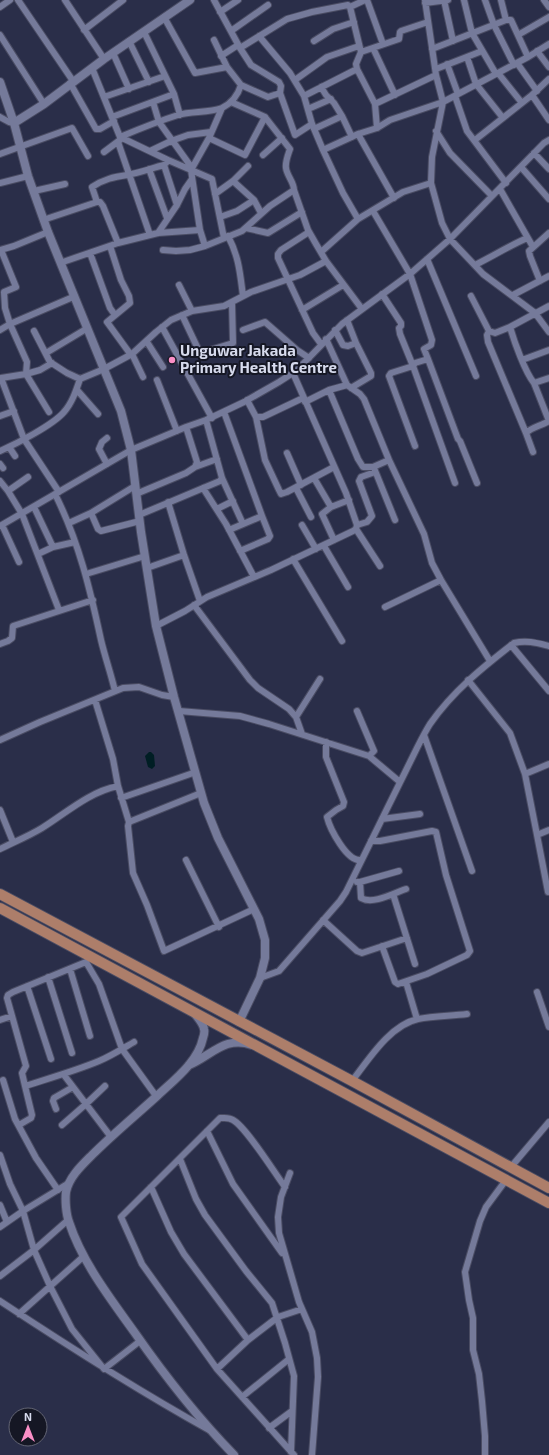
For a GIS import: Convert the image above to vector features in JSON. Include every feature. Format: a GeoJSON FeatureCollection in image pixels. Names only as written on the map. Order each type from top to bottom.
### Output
{"type":"FeatureCollection","features":[{"type":"Feature","properties":{"kind":"main road"},"geometry":{"type":"LineString","coordinates":[[0,894],[239,1022],[352,1080],[549,1188]]}},
{"type":"Feature","properties":{"kind":"main road"},"geometry":{"type":"LineString","coordinates":[[0,908],[549,1204]]}},
{"type":"Feature","properties":{"kind":"street"},"geometry":{"type":"LineString","coordinates":[[0,7],[10,0]]}},
{"type":"Feature","properties":{"kind":"street"},"geometry":{"type":"LineString","coordinates":[[18,0],[72,82],[96,128],[100,129],[113,119],[174,94]]}},
{"type":"Feature","properties":{"kind":"street"},"geometry":{"type":"LineString","coordinates":[[65,0],[104,59]]}},
{"type":"Feature","properties":{"kind":"street"},"geometry":{"type":"LineString","coordinates":[[84,30],[113,3],[124,0]]}},
{"type":"Feature","properties":{"kind":"street"},"geometry":{"type":"LineString","coordinates":[[0,117],[14,123],[44,104],[129,41],[190,0]]}},
{"type":"Feature","properties":{"kind":"street"},"geometry":{"type":"LineString","coordinates":[[214,0],[230,31],[251,65],[278,82],[281,86],[280,93],[295,135],[313,126],[342,116]]}},
{"type":"Feature","properties":{"kind":"street"},"geometry":{"type":"LineString","coordinates":[[220,12],[238,0]]}},
{"type":"Feature","properties":{"kind":"street"},"geometry":{"type":"LineString","coordinates":[[221,56],[259,36],[286,19],[366,0],[383,44]]}},
{"type":"Feature","properties":{"kind":"street"},"geometry":{"type":"LineString","coordinates":[[444,0],[453,41]]}},
{"type":"Feature","properties":{"kind":"street"},"geometry":{"type":"LineString","coordinates":[[448,0],[425,2],[436,72],[443,102],[432,157],[431,183],[439,212],[450,239],[483,274],[536,313],[549,332]]}},
{"type":"Feature","properties":{"kind":"street"},"geometry":{"type":"LineString","coordinates":[[464,0],[472,33],[482,51],[497,74],[522,103]]}},
{"type":"Feature","properties":{"kind":"street"},"geometry":{"type":"LineString","coordinates":[[485,0],[494,25],[516,64],[547,112],[549,120]]}},
{"type":"Feature","properties":{"kind":"street"},"geometry":{"type":"LineString","coordinates":[[501,0],[506,20]]}},
{"type":"Feature","properties":{"kind":"street"},"geometry":{"type":"LineString","coordinates":[[544,0],[549,7]]}},
{"type":"Feature","properties":{"kind":"street"},"geometry":{"type":"LineString","coordinates":[[348,4],[360,49],[356,64],[357,69],[375,104],[378,128]]}},
{"type":"Feature","properties":{"kind":"street"},"geometry":{"type":"LineString","coordinates":[[230,31],[268,5]]}},
{"type":"Feature","properties":{"kind":"street"},"geometry":{"type":"LineString","coordinates":[[164,17],[195,73],[227,66]]}},
{"type":"Feature","properties":{"kind":"street"},"geometry":{"type":"LineString","coordinates":[[518,35],[549,18]]}},
{"type":"Feature","properties":{"kind":"street"},"geometry":{"type":"LineString","coordinates":[[432,49],[506,20],[511,20],[528,57]]}},
{"type":"Feature","properties":{"kind":"street"},"geometry":{"type":"LineString","coordinates":[[314,41],[333,29],[354,22]]}},
{"type":"Feature","properties":{"kind":"street"},"geometry":{"type":"LineString","coordinates":[[295,80],[326,57],[360,49],[373,48],[399,39],[401,30],[428,22]]}},
{"type":"Feature","properties":{"kind":"street"},"geometry":{"type":"LineString","coordinates":[[144,32],[174,94],[180,115]]}},
{"type":"Feature","properties":{"kind":"street"},"geometry":{"type":"LineString","coordinates":[[0,35],[44,104]]}},
{"type":"Feature","properties":{"kind":"street"},"geometry":{"type":"LineString","coordinates":[[259,36],[290,73],[304,96],[313,126],[323,150],[343,193],[358,219]]}},
{"type":"Feature","properties":{"kind":"street"},"geometry":{"type":"LineString","coordinates":[[214,40],[227,66],[241,85],[268,97],[280,93]]}},
{"type":"Feature","properties":{"kind":"street"},"geometry":{"type":"LineString","coordinates":[[129,41],[149,82]]}},
{"type":"Feature","properties":{"kind":"street"},"geometry":{"type":"LineString","coordinates":[[323,150],[358,134],[378,128],[390,120],[443,102],[516,64],[549,44]]}},
{"type":"Feature","properties":{"kind":"street"},"geometry":{"type":"LineString","coordinates":[[373,48],[394,95]]}},
{"type":"Feature","properties":{"kind":"street"},"geometry":{"type":"LineString","coordinates":[[375,104],[436,72],[447,64],[482,51]]}},
{"type":"Feature","properties":{"kind":"street"},"geometry":{"type":"LineString","coordinates":[[537,51],[549,67]]}},
{"type":"Feature","properties":{"kind":"street"},"geometry":{"type":"LineString","coordinates":[[113,53],[129,89]]}},
{"type":"Feature","properties":{"kind":"street"},"geometry":{"type":"LineString","coordinates":[[467,56],[476,84],[503,118]]}},
{"type":"Feature","properties":{"kind":"street"},"geometry":{"type":"LineString","coordinates":[[447,64],[466,131],[475,140],[506,182]]}},
{"type":"Feature","properties":{"kind":"street"},"geometry":{"type":"LineString","coordinates":[[92,68],[120,139],[128,175],[150,235]]}},
{"type":"Feature","properties":{"kind":"street"},"geometry":{"type":"LineString","coordinates":[[304,96],[357,69]]}},
{"type":"Feature","properties":{"kind":"street"},"geometry":{"type":"LineString","coordinates":[[104,97],[165,76]]}},
{"type":"Feature","properties":{"kind":"street"},"geometry":{"type":"LineString","coordinates":[[475,140],[535,93],[549,80]]}},
{"type":"Feature","properties":{"kind":"street"},"geometry":{"type":"LineString","coordinates":[[0,82],[14,123],[28,176],[48,232],[120,411],[131,450],[139,518],[156,626],[201,793],[218,838],[259,919],[265,940],[265,958],[260,978],[239,1022]]}},
{"type":"Feature","properties":{"kind":"street"},"geometry":{"type":"LineString","coordinates":[[104,152],[120,139],[159,122],[180,115],[222,108],[231,102],[238,94],[241,85]]}},
{"type":"Feature","properties":{"kind":"street"},"geometry":{"type":"LineString","coordinates":[[321,87],[342,116],[352,137]]}},
{"type":"Feature","properties":{"kind":"street"},"geometry":{"type":"LineString","coordinates":[[308,109],[331,99]]}},
{"type":"Feature","properties":{"kind":"street"},"geometry":{"type":"LineString","coordinates":[[153,102],[159,122],[191,169],[200,230],[205,246]]}},
{"type":"Feature","properties":{"kind":"street"},"geometry":{"type":"LineString","coordinates":[[231,102],[265,117],[290,149],[286,162],[286,169],[294,185],[294,190],[309,232],[326,261],[362,309]]}},
{"type":"Feature","properties":{"kind":"street"},"geometry":{"type":"LineString","coordinates":[[191,169],[210,135],[222,108]]}},
{"type":"Feature","properties":{"kind":"street"},"geometry":{"type":"LineString","coordinates":[[150,151],[188,135],[210,135],[245,154],[265,117]]}},
{"type":"Feature","properties":{"kind":"street"},"geometry":{"type":"LineString","coordinates":[[0,154],[21,148],[72,128],[88,156]]}},
{"type":"Feature","properties":{"kind":"street"},"geometry":{"type":"LineString","coordinates":[[436,131],[450,153],[492,196]]}},
{"type":"Feature","properties":{"kind":"street"},"geometry":{"type":"LineString","coordinates":[[358,134],[394,198]]}},
{"type":"Feature","properties":{"kind":"street"},"geometry":{"type":"LineString","coordinates":[[263,155],[282,138]]}},
{"type":"Feature","properties":{"kind":"street"},"geometry":{"type":"LineString","coordinates":[[120,139],[150,151],[166,163],[191,169],[212,179],[226,237],[235,249],[238,259],[243,296]]}},
{"type":"Feature","properties":{"kind":"street"},"geometry":{"type":"LineString","coordinates":[[19,562],[1,526],[131,450],[224,412],[293,373],[335,330],[410,274],[450,239],[534,153],[549,140]]}},
{"type":"Feature","properties":{"kind":"street"},"geometry":{"type":"LineString","coordinates":[[534,153],[549,169]]}},
{"type":"Feature","properties":{"kind":"street"},"geometry":{"type":"LineString","coordinates":[[118,243],[103,206],[100,202],[97,202],[92,187],[116,176],[128,175],[166,163]]}},
{"type":"Feature","properties":{"kind":"street"},"geometry":{"type":"LineString","coordinates":[[166,163],[177,205]]}},
{"type":"Feature","properties":{"kind":"street"},"geometry":{"type":"LineString","coordinates":[[215,194],[233,181],[248,166]]}},
{"type":"Feature","properties":{"kind":"street"},"geometry":{"type":"LineString","coordinates":[[521,167],[549,199]]}},
{"type":"Feature","properties":{"kind":"street"},"geometry":{"type":"LineString","coordinates":[[149,169],[167,218]]}},
{"type":"Feature","properties":{"kind":"street"},"geometry":{"type":"LineString","coordinates":[[0,183],[28,176]]}},
{"type":"Feature","properties":{"kind":"street"},"geometry":{"type":"LineString","coordinates":[[158,233],[177,205],[184,189],[192,179]]}},
{"type":"Feature","properties":{"kind":"street"},"geometry":{"type":"LineString","coordinates":[[233,181],[254,200],[261,213]]}},
{"type":"Feature","properties":{"kind":"street"},"geometry":{"type":"LineString","coordinates":[[321,252],[358,219],[403,192],[431,183]]}},
{"type":"Feature","properties":{"kind":"street"},"geometry":{"type":"LineString","coordinates":[[34,191],[65,184]]}},
{"type":"Feature","properties":{"kind":"street"},"geometry":{"type":"LineString","coordinates":[[500,189],[533,247]]}},
{"type":"Feature","properties":{"kind":"street"},"geometry":{"type":"LineString","coordinates":[[163,250],[184,251],[205,246],[246,228],[261,213],[294,190]]}},
{"type":"Feature","properties":{"kind":"street"},"geometry":{"type":"LineString","coordinates":[[220,217],[237,211],[254,200]]}},
{"type":"Feature","properties":{"kind":"street"},"geometry":{"type":"LineString","coordinates":[[44,220],[97,202]]}},
{"type":"Feature","properties":{"kind":"street"},"geometry":{"type":"LineString","coordinates":[[373,211],[410,274],[432,340],[431,345],[424,349],[458,439],[477,482]]}},
{"type":"Feature","properties":{"kind":"street"},"geometry":{"type":"LineString","coordinates":[[246,228],[268,233],[302,212]]}},
{"type":"Feature","properties":{"kind":"street"},"geometry":{"type":"LineString","coordinates":[[60,262],[118,243],[158,233],[200,230]]}},
{"type":"Feature","properties":{"kind":"street"},"geometry":{"type":"LineString","coordinates":[[48,232],[0,250],[16,287],[4,292],[5,308],[10,324],[27,362],[26,374],[49,412]]}},
{"type":"Feature","properties":{"kind":"street"},"geometry":{"type":"LineString","coordinates":[[309,232],[281,250],[278,254],[278,258],[313,333],[324,342],[349,387],[360,394],[364,399],[389,460],[424,534],[432,563],[490,661]]}},
{"type":"Feature","properties":{"kind":"street"},"geometry":{"type":"LineString","coordinates":[[540,281],[529,251],[549,233]]}},
{"type":"Feature","properties":{"kind":"street"},"geometry":{"type":"LineString","coordinates":[[475,265],[527,238]]}},
{"type":"Feature","properties":{"kind":"street"},"geometry":{"type":"LineString","coordinates":[[110,246],[130,303],[107,322],[131,355],[143,377]]}},
{"type":"Feature","properties":{"kind":"street"},"geometry":{"type":"LineString","coordinates":[[90,253],[110,308],[115,315]]}},
{"type":"Feature","properties":{"kind":"street"},"geometry":{"type":"LineString","coordinates":[[426,259],[476,376]]}},
{"type":"Feature","properties":{"kind":"street"},"geometry":{"type":"LineString","coordinates":[[34,331],[50,362],[67,374],[80,379],[131,355],[171,320],[192,311],[217,308],[232,303],[243,296],[267,286],[300,275],[326,261]]}},
{"type":"Feature","properties":{"kind":"street"},"geometry":{"type":"LineString","coordinates":[[513,296],[549,276]]}},
{"type":"Feature","properties":{"kind":"street"},"geometry":{"type":"LineString","coordinates":[[179,285],[192,311]]}},
{"type":"Feature","properties":{"kind":"street"},"geometry":{"type":"LineString","coordinates":[[302,310],[343,285]]}},
{"type":"Feature","properties":{"kind":"street"},"geometry":{"type":"LineString","coordinates":[[382,294],[401,323],[399,328],[400,334],[455,483]]}},
{"type":"Feature","properties":{"kind":"street"},"geometry":{"type":"LineString","coordinates":[[471,296],[489,331],[495,333],[510,327],[549,306]]}},
{"type":"Feature","properties":{"kind":"street"},"geometry":{"type":"LineString","coordinates":[[0,330],[10,324],[73,297]]}},
{"type":"Feature","properties":{"kind":"street"},"geometry":{"type":"LineString","coordinates":[[182,315],[200,353],[234,343],[232,303]]}},
{"type":"Feature","properties":{"kind":"street"},"geometry":{"type":"LineString","coordinates":[[256,417],[263,417],[329,390],[349,387],[370,376],[371,373],[356,343],[347,320]]}},
{"type":"Feature","properties":{"kind":"street"},"geometry":{"type":"LineString","coordinates":[[243,330],[265,322],[297,350],[309,358]]}},
{"type":"Feature","properties":{"kind":"street"},"geometry":{"type":"LineString","coordinates":[[162,327],[209,419],[222,478],[243,524]]}},
{"type":"Feature","properties":{"kind":"street"},"geometry":{"type":"LineString","coordinates":[[510,327],[522,360],[534,383],[549,421],[530,429],[526,433]]}},
{"type":"Feature","properties":{"kind":"street"},"geometry":{"type":"LineString","coordinates":[[46,353],[86,329]]}},
{"type":"Feature","properties":{"kind":"street"},"geometry":{"type":"LineString","coordinates":[[335,330],[343,344],[348,346],[356,343]]}},
{"type":"Feature","properties":{"kind":"street"},"geometry":{"type":"LineString","coordinates":[[489,331],[487,335],[488,342],[533,452]]}},
{"type":"Feature","properties":{"kind":"street"},"geometry":{"type":"LineString","coordinates":[[147,342],[163,367]]}},
{"type":"Feature","properties":{"kind":"street"},"geometry":{"type":"LineString","coordinates":[[522,360],[549,350]]}},
{"type":"Feature","properties":{"kind":"street"},"geometry":{"type":"LineString","coordinates":[[415,446],[389,376],[391,373],[413,366],[415,363],[428,359]]}},
{"type":"Feature","properties":{"kind":"street"},"geometry":{"type":"LineString","coordinates":[[52,363],[40,370],[0,378],[24,438],[57,493],[76,542],[93,600],[101,640],[115,691]]}},
{"type":"Feature","properties":{"kind":"street"},"geometry":{"type":"LineString","coordinates":[[293,373],[349,500],[356,527],[380,566]]}},
{"type":"Feature","properties":{"kind":"street"},"geometry":{"type":"LineString","coordinates":[[534,383],[549,378]]}},
{"type":"Feature","properties":{"kind":"street"},"geometry":{"type":"LineString","coordinates":[[0,451],[53,422],[63,413],[77,390],[80,379]]}},
{"type":"Feature","properties":{"kind":"street"},"geometry":{"type":"LineString","coordinates":[[157,380],[177,431]]}},
{"type":"Feature","properties":{"kind":"street"},"geometry":{"type":"LineString","coordinates":[[77,390],[98,414]]}},
{"type":"Feature","properties":{"kind":"street"},"geometry":{"type":"LineString","coordinates":[[329,390],[360,463],[363,467],[374,469]]}},
{"type":"Feature","properties":{"kind":"street"},"geometry":{"type":"LineString","coordinates":[[247,400],[256,417],[265,460],[282,494],[334,468]]}},
{"type":"Feature","properties":{"kind":"street"},"geometry":{"type":"LineString","coordinates":[[542,403],[549,401]]}},
{"type":"Feature","properties":{"kind":"street"},"geometry":{"type":"LineString","coordinates":[[0,416],[14,411]]}},
{"type":"Feature","properties":{"kind":"street"},"geometry":{"type":"LineString","coordinates":[[224,412],[270,536],[268,539],[240,551]]}},
{"type":"Feature","properties":{"kind":"street"},"geometry":{"type":"LineString","coordinates":[[186,428],[197,462],[195,467]]}},
{"type":"Feature","properties":{"kind":"street"},"geometry":{"type":"LineString","coordinates":[[107,438],[102,442],[98,449],[107,464]]}},
{"type":"Feature","properties":{"kind":"street"},"geometry":{"type":"LineString","coordinates":[[9,447],[15,456]]}},
{"type":"Feature","properties":{"kind":"street"},"geometry":{"type":"LineString","coordinates":[[286,453],[311,517]]}},
{"type":"Feature","properties":{"kind":"street"},"geometry":{"type":"LineString","coordinates":[[69,523],[136,490],[186,473],[195,467],[218,459]]}},
{"type":"Feature","properties":{"kind":"street"},"geometry":{"type":"LineString","coordinates":[[156,626],[197,603],[324,546],[367,522],[372,516],[359,481],[361,478],[389,460]]}},
{"type":"Feature","properties":{"kind":"street"},"geometry":{"type":"LineString","coordinates":[[374,469],[395,520]]}},
{"type":"Feature","properties":{"kind":"street"},"geometry":{"type":"LineString","coordinates":[[8,491],[28,477]]}},
{"type":"Feature","properties":{"kind":"street"},"geometry":{"type":"LineString","coordinates":[[91,512],[98,529],[101,531],[139,518],[168,502],[220,481],[222,478]]}},
{"type":"Feature","properties":{"kind":"street"},"geometry":{"type":"LineString","coordinates":[[314,478],[331,507]]}},
{"type":"Feature","properties":{"kind":"street"},"geometry":{"type":"LineString","coordinates":[[0,481],[22,514],[59,610]]}},
{"type":"Feature","properties":{"kind":"street"},"geometry":{"type":"LineString","coordinates":[[203,488],[217,509],[254,577]]}},
{"type":"Feature","properties":{"kind":"street"},"geometry":{"type":"LineString","coordinates":[[334,540],[322,514],[331,507],[349,500]]}},
{"type":"Feature","properties":{"kind":"street"},"geometry":{"type":"LineString","coordinates":[[217,509],[233,501]]}},
{"type":"Feature","properties":{"kind":"street"},"geometry":{"type":"LineString","coordinates":[[168,502],[197,603],[250,680],[258,688],[289,710],[296,717],[302,734]]}},
{"type":"Feature","properties":{"kind":"street"},"geometry":{"type":"LineString","coordinates":[[34,507],[53,547]]}},
{"type":"Feature","properties":{"kind":"street"},"geometry":{"type":"LineString","coordinates":[[229,530],[262,516]]}},
{"type":"Feature","properties":{"kind":"street"},"geometry":{"type":"LineString","coordinates":[[302,525],[316,549]]}},
{"type":"Feature","properties":{"kind":"street"},"geometry":{"type":"LineString","coordinates":[[38,554],[53,547],[76,542]]}},
{"type":"Feature","properties":{"kind":"street"},"geometry":{"type":"LineString","coordinates":[[324,546],[348,586]]}},
{"type":"Feature","properties":{"kind":"street"},"geometry":{"type":"LineString","coordinates":[[147,568],[184,555]]}},
{"type":"Feature","properties":{"kind":"street"},"geometry":{"type":"LineString","coordinates":[[86,574],[145,556]]}},
{"type":"Feature","properties":{"kind":"street"},"geometry":{"type":"LineString","coordinates":[[293,559],[342,641]]}},
{"type":"Feature","properties":{"kind":"street"},"geometry":{"type":"LineString","coordinates":[[385,607],[441,580]]}},
{"type":"Feature","properties":{"kind":"street"},"geometry":{"type":"LineString","coordinates":[[0,644],[12,638],[13,626],[93,600]]}},
{"type":"Feature","properties":{"kind":"street"},"geometry":{"type":"LineString","coordinates":[[260,978],[279,971],[340,901],[352,880],[429,725],[448,701],[468,680],[514,643],[523,641],[549,646]]}},
{"type":"Feature","properties":{"kind":"street"},"geometry":{"type":"LineString","coordinates":[[511,645],[549,691]]}},
{"type":"Feature","properties":{"kind":"street"},"geometry":{"type":"LineString","coordinates":[[296,717],[320,679]]}},
{"type":"Feature","properties":{"kind":"street"},"geometry":{"type":"LineString","coordinates":[[468,680],[510,732],[525,774],[548,892]]}},
{"type":"Feature","properties":{"kind":"street"},"geometry":{"type":"LineString","coordinates":[[0,740],[124,688],[140,687],[162,695],[174,697]]}},
{"type":"Feature","properties":{"kind":"street"},"geometry":{"type":"LineString","coordinates":[[95,700],[113,759],[121,798],[129,822],[128,826],[133,873],[164,951],[254,910]]}},
{"type":"Feature","properties":{"kind":"street"},"geometry":{"type":"LineString","coordinates":[[179,711],[240,716],[302,734],[370,756],[400,782]]}},
{"type":"Feature","properties":{"kind":"street"},"geometry":{"type":"LineString","coordinates":[[357,711],[374,751],[370,756]]}},
{"type":"Feature","properties":{"kind":"street"},"geometry":{"type":"LineString","coordinates":[[424,735],[472,871]]}},
{"type":"Feature","properties":{"kind":"street"},"geometry":{"type":"LineString","coordinates":[[326,742],[326,757],[344,802],[343,806],[327,817],[329,824],[351,858],[358,861],[361,860]]}},
{"type":"Feature","properties":{"kind":"street"},"geometry":{"type":"LineString","coordinates":[[525,774],[549,764]]}},
{"type":"Feature","properties":{"kind":"street"},"geometry":{"type":"LineString","coordinates":[[121,798],[196,772]]}},
{"type":"Feature","properties":{"kind":"street"},"geometry":{"type":"LineString","coordinates":[[0,849],[42,828],[70,808],[106,790],[118,786]]}},
{"type":"Feature","properties":{"kind":"street"},"geometry":{"type":"LineString","coordinates":[[129,822],[201,793]]}},
{"type":"Feature","properties":{"kind":"street"},"geometry":{"type":"LineString","coordinates":[[0,810],[13,842]]}},
{"type":"Feature","properties":{"kind":"street"},"geometry":{"type":"LineString","coordinates":[[382,819],[420,814]]}},
{"type":"Feature","properties":{"kind":"street"},"geometry":{"type":"LineString","coordinates":[[537,835],[549,830]]}},
{"type":"Feature","properties":{"kind":"street"},"geometry":{"type":"LineString","coordinates":[[371,841],[380,841],[432,831],[436,832],[446,876],[470,951],[468,955],[427,974],[396,984],[382,946]]}},
{"type":"Feature","properties":{"kind":"street"},"geometry":{"type":"LineString","coordinates":[[186,860],[219,927]]}},
{"type":"Feature","properties":{"kind":"street"},"geometry":{"type":"LineString","coordinates":[[352,880],[360,882],[398,871]]}},
{"type":"Feature","properties":{"kind":"street"},"geometry":{"type":"LineString","coordinates":[[360,882],[361,898],[363,899],[375,899],[406,889]]}},
{"type":"Feature","properties":{"kind":"street"},"geometry":{"type":"LineString","coordinates":[[393,894],[415,964]]}},
{"type":"Feature","properties":{"kind":"street"},"geometry":{"type":"LineString","coordinates":[[323,920],[357,951],[362,953],[407,938]]}},
{"type":"Feature","properties":{"kind":"street"},"geometry":{"type":"LineString","coordinates":[[19,1125],[31,1118],[32,1115],[22,1073],[26,1066],[7,998],[8,995],[86,962],[100,984],[122,1049],[156,1096]]}},
{"type":"Feature","properties":{"kind":"street"},"geometry":{"type":"LineString","coordinates":[[70,969],[90,1036]]}},
{"type":"Feature","properties":{"kind":"street"},"geometry":{"type":"LineString","coordinates":[[48,977],[72,1053]]}},
{"type":"Feature","properties":{"kind":"street"},"geometry":{"type":"LineString","coordinates":[[406,982],[417,1019]]}},
{"type":"Feature","properties":{"kind":"street"},"geometry":{"type":"LineString","coordinates":[[27,986],[51,1059]]}},
{"type":"Feature","properties":{"kind":"street"},"geometry":{"type":"LineString","coordinates":[[537,992],[549,1027]]}},
{"type":"Feature","properties":{"kind":"street"},"geometry":{"type":"LineString","coordinates":[[193,1012],[201,1021],[205,1030],[202,1044],[189,1065],[111,1137],[75,1174],[69,1183],[66,1192],[68,1220],[84,1256],[97,1278],[140,1341],[188,1405],[234,1455]]}},
{"type":"Feature","properties":{"kind":"street"},"geometry":{"type":"LineString","coordinates":[[352,1080],[389,1035],[403,1026],[417,1019],[468,1014]]}},
{"type":"Feature","properties":{"kind":"street"},"geometry":{"type":"LineString","coordinates":[[0,1020],[12,1016]]}},
{"type":"Feature","properties":{"kind":"street"},"geometry":{"type":"LineString","coordinates":[[25,1086],[64,1075],[99,1061],[134,1042]]}},
{"type":"Feature","properties":{"kind":"street"},"geometry":{"type":"LineString","coordinates":[[189,1065],[204,1058],[222,1045],[236,1043],[248,1044],[265,1051]]}},
{"type":"Feature","properties":{"kind":"street"},"geometry":{"type":"LineString","coordinates":[[64,1075],[111,1137]]}},
{"type":"Feature","properties":{"kind":"street"},"geometry":{"type":"LineString","coordinates":[[3,1080],[15,1119],[36,1158],[58,1190]]}},
{"type":"Feature","properties":{"kind":"street"},"geometry":{"type":"LineString","coordinates":[[62,1125],[105,1086]]}},
{"type":"Feature","properties":{"kind":"street"},"geometry":{"type":"LineString","coordinates":[[56,1109],[53,1101],[54,1098],[73,1087]]}},
{"type":"Feature","properties":{"kind":"street"},"geometry":{"type":"LineString","coordinates":[[285,1187],[243,1129],[233,1120],[220,1118],[120,1218],[142,1264],[218,1369],[292,1453]]}},
{"type":"Feature","properties":{"kind":"street"},"geometry":{"type":"LineString","coordinates":[[511,1167],[549,1122]]}},
{"type":"Feature","properties":{"kind":"street"},"geometry":{"type":"LineString","coordinates":[[207,1131],[233,1184],[286,1259]]}},
{"type":"Feature","properties":{"kind":"street"},"geometry":{"type":"LineString","coordinates":[[0,1155],[10,1184],[23,1211],[34,1250],[50,1286],[72,1329],[104,1369]]}},
{"type":"Feature","properties":{"kind":"street"},"geometry":{"type":"LineString","coordinates":[[180,1159],[196,1199],[246,1271],[272,1303],[278,1317],[294,1376],[292,1453]]}},
{"type":"Feature","properties":{"kind":"street"},"geometry":{"type":"LineString","coordinates":[[290,1173],[281,1197],[278,1218],[279,1233],[302,1309],[312,1332],[317,1358],[318,1377],[312,1455]]}},
{"type":"Feature","properties":{"kind":"street"},"geometry":{"type":"LineString","coordinates":[[485,1455],[482,1401],[479,1374],[473,1350],[473,1318],[469,1300],[466,1272],[480,1221],[486,1208],[506,1180]]}},
{"type":"Feature","properties":{"kind":"street"},"geometry":{"type":"LineString","coordinates":[[0,1227],[69,1183]]}},
{"type":"Feature","properties":{"kind":"street"},"geometry":{"type":"LineString","coordinates":[[151,1187],[171,1232],[184,1254],[248,1340]]}},
{"type":"Feature","properties":{"kind":"street"},"geometry":{"type":"LineString","coordinates":[[0,1205],[7,1222]]}},
{"type":"Feature","properties":{"kind":"street"},"geometry":{"type":"LineString","coordinates":[[0,1276],[34,1250],[68,1220]]}},
{"type":"Feature","properties":{"kind":"street"},"geometry":{"type":"LineString","coordinates":[[19,1314],[84,1256]]}},
{"type":"Feature","properties":{"kind":"street"},"geometry":{"type":"LineString","coordinates":[[0,1301],[154,1400],[212,1432]]}},
{"type":"Feature","properties":{"kind":"street"},"geometry":{"type":"LineString","coordinates":[[218,1369],[248,1340],[278,1317],[302,1309]]}},
{"type":"Feature","properties":{"kind":"street"},"geometry":{"type":"LineString","coordinates":[[104,1369],[140,1341]]}},
{"type":"Feature","properties":{"kind":"street"},"geometry":{"type":"LineString","coordinates":[[242,1397],[289,1359]]}},
{"type":"Feature","properties":{"kind":"street"},"geometry":{"type":"LineString","coordinates":[[269,1428],[292,1411]]}},
{"type":"Feature","properties":{"kind":"shaded area"},"geometry":{"type":"Polygon","coordinates":[[[149,752],[154,755],[155,766],[152,769],[148,767],[145,756],[149,752]]]}},
{"type":"Feature","properties":{"kind":"place","name":"Unguwar Jakada Primary Health Centre"},"geometry":{"type":"Point","coordinates":[172,360]}}]}
